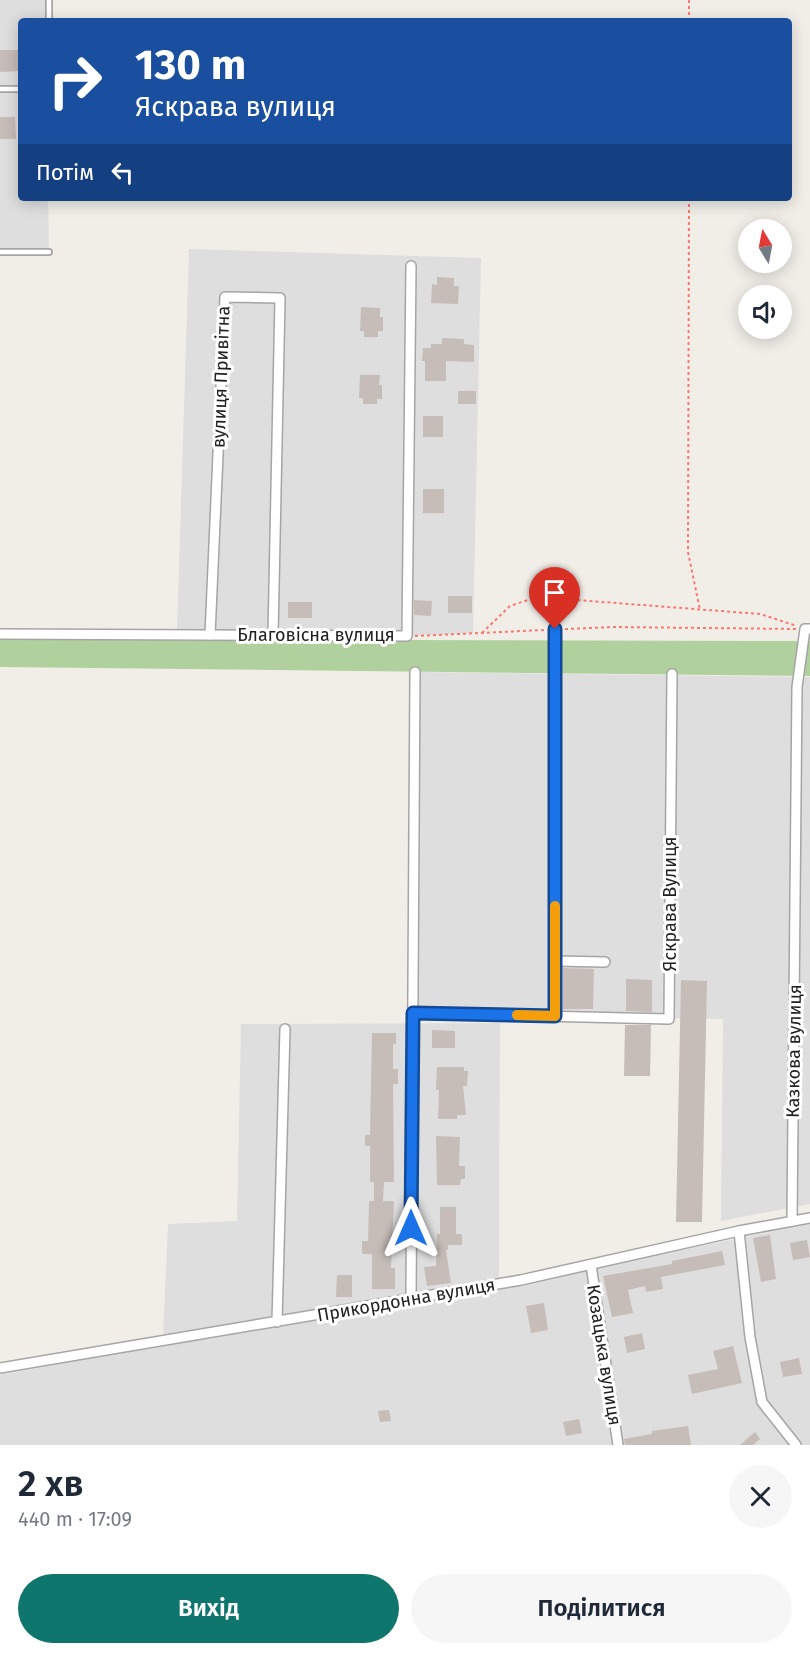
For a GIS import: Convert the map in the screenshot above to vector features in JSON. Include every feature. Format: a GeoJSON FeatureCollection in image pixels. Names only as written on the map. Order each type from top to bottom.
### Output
{"type":"FeatureCollection","features":[{"type":"Feature","properties":{"kind":"street","name":"Благовісна вулиця"},"geometry":{"type":"LineString","coordinates":[[0,634],[406,636],[411,266]]}},
{"type":"Feature","properties":{"kind":"street","name":"вулиця Привітна"},"geometry":{"type":"LineString","coordinates":[[210,635],[225,297],[280,298],[273,635]]}},
{"type":"Feature","properties":{"kind":"street"},"geometry":{"type":"LineString","coordinates":[[413,1013],[555,1016],[555,629]]}},
{"type":"Feature","properties":{"kind":"street","name":"Казкова вулиця"},"geometry":{"type":"LineString","coordinates":[[792,1221],[797,687],[808,629]]}},
{"type":"Feature","properties":{"kind":"street"},"geometry":{"type":"LineString","coordinates":[[411,1300],[415,672]]}},
{"type":"Feature","properties":{"kind":"street","name":"Яскрава Вулиця"},"geometry":{"type":"LineString","coordinates":[[555,1016],[669,1019],[672,674]]}},
{"type":"Feature","properties":{"kind":"street"},"geometry":{"type":"LineString","coordinates":[[555,961],[605,962]]}},
{"type":"Feature","properties":{"kind":"street"},"geometry":{"type":"LineString","coordinates":[[277,1322],[285,1029]]}},
{"type":"Feature","properties":{"kind":"street","name":"Прикордонна вулиця"},"geometry":{"type":"LineString","coordinates":[[0,1368],[521,1280],[810,1218]]}},
{"type":"Feature","properties":{"kind":"street"},"geometry":{"type":"LineString","coordinates":[[739,1232],[750,1337],[762,1402],[796,1445]]}},
{"type":"Feature","properties":{"kind":"street","name":"Козацька вулиця"},"geometry":{"type":"LineString","coordinates":[[591,1265],[618,1445]]}},
{"type":"Feature","properties":{"kind":"lane"},"geometry":{"type":"LineString","coordinates":[[49,0],[49,18]]}},
{"type":"Feature","properties":{"kind":"lane"},"geometry":{"type":"LineString","coordinates":[[0,89],[18,89]]}},
{"type":"Feature","properties":{"kind":"lane"},"geometry":{"type":"LineString","coordinates":[[0,252],[49,252]]}},
{"type":"Feature","properties":{"kind":"path"},"geometry":{"type":"LineString","coordinates":[[689,0],[689,18]]}},
{"type":"Feature","properties":{"kind":"path"},"geometry":{"type":"LineString","coordinates":[[689,201],[688,552],[700,610]]}},
{"type":"Feature","properties":{"kind":"path"},"geometry":{"type":"LineString","coordinates":[[482,633],[510,606],[537,597],[760,614],[808,629]]}},
{"type":"Feature","properties":{"kind":"path"},"geometry":{"type":"LineString","coordinates":[[406,636],[615,627],[808,629]]}},
{"type":"Feature","properties":{"kind":"shaded area"},"geometry":{"type":"Polygon","coordinates":[[[0,0],[49,0],[49,18],[18,18],[18,201],[48,201],[49,252],[0,252],[0,0]]]}},
{"type":"Feature","properties":{"kind":"shaded area"},"geometry":{"type":"Polygon","coordinates":[[[189,249],[481,258],[473,633],[407,636],[177,631],[189,249]]]}},
{"type":"Feature","properties":{"kind":"shaded area"},"geometry":{"type":"Polygon","coordinates":[[[415,672],[810,677],[810,1204],[721,1221],[723,1019],[413,1013],[415,672]]]}},
{"type":"Feature","properties":{"kind":"shaded area"},"geometry":{"type":"Polygon","coordinates":[[[500,1023],[499,1278],[163,1335],[168,1224],[237,1221],[241,1024],[500,1023]]]}},
{"type":"Feature","properties":{"kind":"shaded area"},"geometry":{"type":"Polygon","coordinates":[[[810,1224],[810,1445],[0,1445],[0,1375],[592,1268],[810,1224]]]}},
{"type":"Feature","properties":{"kind":"green space"},"geometry":{"type":"Polygon","coordinates":[[[0,639],[810,641],[810,676],[0,667],[0,639]]]}},
{"type":"Feature","properties":{"kind":"building"},"geometry":{"type":"Polygon","coordinates":[[[0,50],[18,50],[18,71],[0,72],[0,50]]]}},
{"type":"Feature","properties":{"kind":"building"},"geometry":{"type":"Polygon","coordinates":[[[0,117],[15,117],[16,139],[0,139],[0,117]]]}},
{"type":"Feature","properties":{"kind":"building"},"geometry":{"type":"Polygon","coordinates":[[[437,277],[454,278],[454,286],[459,286],[458,304],[431,303],[432,284],[437,285],[437,277]]]}},
{"type":"Feature","properties":{"kind":"building"},"geometry":{"type":"Polygon","coordinates":[[[361,307],[380,308],[380,317],[383,317],[383,331],[378,331],[378,337],[364,337],[364,331],[360,331],[361,307]]]}},
{"type":"Feature","properties":{"kind":"building"},"geometry":{"type":"Polygon","coordinates":[[[442,338],[464,339],[464,344],[474,345],[474,362],[446,361],[446,381],[425,381],[423,348],[431,348],[431,344],[442,344],[442,338]]]}},
{"type":"Feature","properties":{"kind":"building"},"geometry":{"type":"Polygon","coordinates":[[[360,375],[380,375],[379,385],[382,385],[382,399],[377,399],[377,404],[363,404],[363,398],[359,398],[360,375]]]}},
{"type":"Feature","properties":{"kind":"building"},"geometry":{"type":"Polygon","coordinates":[[[458,391],[476,391],[476,404],[458,404],[458,391]]]}},
{"type":"Feature","properties":{"kind":"building"},"geometry":{"type":"Polygon","coordinates":[[[423,416],[443,416],[443,437],[423,437],[423,416]]]}},
{"type":"Feature","properties":{"kind":"building"},"geometry":{"type":"Polygon","coordinates":[[[423,489],[444,489],[444,513],[423,513],[423,489]]]}},
{"type":"Feature","properties":{"kind":"building"},"geometry":{"type":"Polygon","coordinates":[[[448,596],[472,596],[472,613],[448,613],[448,596]]]}},
{"type":"Feature","properties":{"kind":"building"},"geometry":{"type":"Polygon","coordinates":[[[414,600],[432,601],[431,616],[414,615],[414,600]]]}},
{"type":"Feature","properties":{"kind":"building"},"geometry":{"type":"Polygon","coordinates":[[[288,602],[312,602],[312,618],[288,618],[288,602]]]}},
{"type":"Feature","properties":{"kind":"building"},"geometry":{"type":"Polygon","coordinates":[[[563,968],[594,969],[593,1009],[563,1009],[563,968]]]}},
{"type":"Feature","properties":{"kind":"building"},"geometry":{"type":"Polygon","coordinates":[[[626,979],[652,980],[652,1012],[626,1011],[626,979]]]}},
{"type":"Feature","properties":{"kind":"building"},"geometry":{"type":"Polygon","coordinates":[[[681,980],[707,981],[702,1222],[676,1222],[681,980]]]}},
{"type":"Feature","properties":{"kind":"building"},"geometry":{"type":"Polygon","coordinates":[[[625,1025],[651,1025],[650,1076],[624,1076],[625,1025]]]}},
{"type":"Feature","properties":{"kind":"building"},"geometry":{"type":"Polygon","coordinates":[[[432,1030],[455,1031],[455,1048],[432,1048],[432,1030]]]}},
{"type":"Feature","properties":{"kind":"building"},"geometry":{"type":"Polygon","coordinates":[[[372,1033],[396,1033],[396,1044],[393,1044],[393,1069],[398,1069],[398,1084],[393,1084],[394,1182],[384,1182],[383,1201],[394,1201],[391,1268],[395,1268],[395,1289],[372,1289],[372,1254],[362,1254],[362,1241],[368,1241],[369,1201],[374,1201],[374,1182],[370,1182],[370,1146],[365,1146],[365,1135],[370,1135],[372,1033]]]}},
{"type":"Feature","properties":{"kind":"building"},"geometry":{"type":"Polygon","coordinates":[[[437,1067],[464,1067],[464,1071],[468,1071],[467,1086],[463,1086],[466,1115],[457,1115],[457,1119],[438,1119],[437,1067]]]}},
{"type":"Feature","properties":{"kind":"building"},"geometry":{"type":"Polygon","coordinates":[[[436,1136],[460,1137],[459,1166],[465,1166],[465,1179],[461,1179],[460,1185],[437,1185],[436,1136]]]}},
{"type":"Feature","properties":{"kind":"building"},"geometry":{"type":"Polygon","coordinates":[[[440,1207],[456,1207],[456,1234],[462,1234],[462,1245],[448,1245],[448,1250],[446,1250],[451,1283],[427,1286],[424,1267],[436,1266],[437,1234],[440,1234],[440,1207]]]}},
{"type":"Feature","properties":{"kind":"building"},"geometry":{"type":"Polygon","coordinates":[[[770,1235],[776,1279],[761,1282],[753,1238],[770,1235]]]}},
{"type":"Feature","properties":{"kind":"building"},"geometry":{"type":"Polygon","coordinates":[[[807,1240],[810,1257],[793,1260],[790,1243],[807,1240]]]}},
{"type":"Feature","properties":{"kind":"building"},"geometry":{"type":"Polygon","coordinates":[[[722,1251],[725,1265],[661,1277],[663,1289],[646,1292],[645,1286],[628,1290],[633,1313],[612,1317],[603,1276],[672,1264],[672,1261],[722,1251]]]}},
{"type":"Feature","properties":{"kind":"building"},"geometry":{"type":"Polygon","coordinates":[[[337,1275],[352,1275],[352,1297],[336,1297],[337,1275]]]}},
{"type":"Feature","properties":{"kind":"building"},"geometry":{"type":"Polygon","coordinates":[[[544,1303],[548,1330],[531,1333],[526,1306],[544,1303]]]}},
{"type":"Feature","properties":{"kind":"building"},"geometry":{"type":"Polygon","coordinates":[[[642,1333],[645,1349],[627,1353],[624,1337],[642,1333]]]}},
{"type":"Feature","properties":{"kind":"building"},"geometry":{"type":"Polygon","coordinates":[[[733,1346],[742,1383],[692,1394],[688,1375],[718,1369],[713,1351],[733,1346]]]}},
{"type":"Feature","properties":{"kind":"building"},"geometry":{"type":"Polygon","coordinates":[[[799,1358],[802,1374],[783,1377],[780,1362],[799,1358]]]}},
{"type":"Feature","properties":{"kind":"building"},"geometry":{"type":"Polygon","coordinates":[[[389,1410],[391,1421],[380,1422],[378,1411],[389,1410]]]}},
{"type":"Feature","properties":{"kind":"building"},"geometry":{"type":"Polygon","coordinates":[[[579,1419],[582,1433],[566,1436],[563,1422],[579,1419]]]}},
{"type":"Feature","properties":{"kind":"building"},"geometry":{"type":"Polygon","coordinates":[[[688,1426],[691,1445],[625,1445],[624,1439],[652,1434],[652,1431],[688,1426]]]}},
{"type":"Feature","properties":{"kind":"building"},"geometry":{"type":"Polygon","coordinates":[[[755,1432],[760,1439],[753,1445],[740,1445],[755,1432]]]}},
{"type":"Feature","properties":{"kind":"slow traffic"},"geometry":{"type":"LineString","coordinates":[[517,1015],[555,1016],[555,906]]}},
{"type":"Feature","properties":{"kind":"route"},"geometry":{"type":"LineString","coordinates":[[411,1228],[413,1013],[555,1016],[555,629]]}}]}
